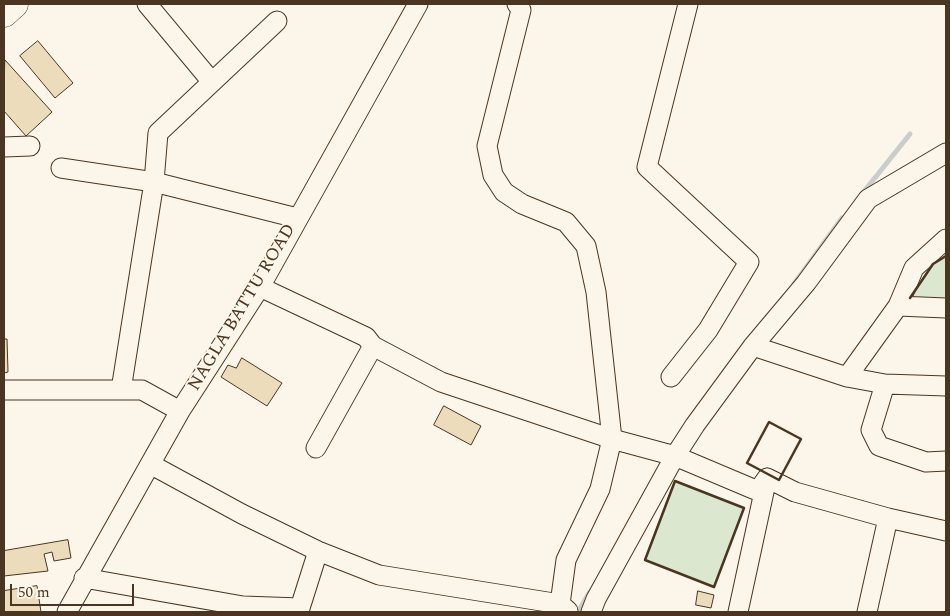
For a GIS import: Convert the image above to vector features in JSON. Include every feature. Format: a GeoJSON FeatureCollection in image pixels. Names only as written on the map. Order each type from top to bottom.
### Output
{"type":"FeatureCollection","features":[{"type":"Feature","properties":{"kind":"highway"},"geometry":{"type":"LineString","coordinates":[[4,13],[14,4]]}},
{"type":"Feature","properties":{"kind":"street"},"geometry":{"type":"LineString","coordinates":[[148,4],[212,82]]}},
{"type":"Feature","properties":{"kind":"street","name":"NAGLA BATTU ROAD"},"geometry":{"type":"LineString","coordinates":[[67,612],[84,578],[180,411],[260,286],[418,4]]}},
{"type":"Feature","properties":{"kind":"street"},"geometry":{"type":"LineString","coordinates":[[150,464],[242,514],[318,551],[379,575],[565,608],[566,560],[600,489],[612,439],[596,292],[586,246],[566,222],[522,204],[504,192],[493,175],[487,146],[521,10],[517,4]]}},
{"type":"Feature","properties":{"kind":"street"},"geometry":{"type":"LineString","coordinates":[[671,377],[708,330],[749,262],[647,167],[688,4]]}},
{"type":"Feature","properties":{"kind":"street"},"geometry":{"type":"LineString","coordinates":[[121,390],[154,182],[158,133],[277,21]]}},
{"type":"Feature","properties":{"kind":"street"},"geometry":{"type":"LineString","coordinates":[[4,147],[30,146]]}},
{"type":"Feature","properties":{"kind":"street"},"geometry":{"type":"LineString","coordinates":[[591,612],[670,455],[753,346],[806,283],[868,198],[946,153]]}},
{"type":"Feature","properties":{"kind":"street"},"geometry":{"type":"LineString","coordinates":[[61,168],[154,182],[297,218]]}},
{"type":"Feature","properties":{"kind":"street"},"geometry":{"type":"LineString","coordinates":[[847,376],[898,306],[914,268],[946,239]]}},
{"type":"Feature","properties":{"kind":"street"},"geometry":{"type":"LineString","coordinates":[[260,286],[366,337],[373,346],[440,382],[612,439],[670,455],[758,491],[767,478]]}},
{"type":"Feature","properties":{"kind":"street"},"geometry":{"type":"LineString","coordinates":[[898,306],[946,308]]}},
{"type":"Feature","properties":{"kind":"street"},"geometry":{"type":"LineString","coordinates":[[316,448],[373,346]]}},
{"type":"Feature","properties":{"kind":"street"},"geometry":{"type":"LineString","coordinates":[[753,346],[847,376],[885,384],[946,386]]}},
{"type":"Feature","properties":{"kind":"street"},"geometry":{"type":"LineString","coordinates":[[885,384],[870,430],[878,446],[926,462],[946,461]]}},
{"type":"Feature","properties":{"kind":"street"},"geometry":{"type":"LineString","coordinates":[[4,390],[142,390],[180,411]]}},
{"type":"Feature","properties":{"kind":"street"},"geometry":{"type":"LineString","coordinates":[[767,478],[795,492],[888,518],[946,531]]}},
{"type":"Feature","properties":{"kind":"street"},"geometry":{"type":"LineString","coordinates":[[738,612],[767,478]]}},
{"type":"Feature","properties":{"kind":"street"},"geometry":{"type":"LineString","coordinates":[[868,612],[888,518]]}},
{"type":"Feature","properties":{"kind":"street"},"geometry":{"type":"LineString","coordinates":[[84,578],[243,606],[300,608],[318,551]]}},
{"type":"Feature","properties":{"kind":"green space"},"geometry":{"type":"Polygon","coordinates":[[[946,256],[946,305],[910,299],[933,264],[946,256]]]}},
{"type":"Feature","properties":{"kind":"green space"},"geometry":{"type":"Polygon","coordinates":[[[675,481],[744,508],[714,587],[645,560],[675,481]]]}},
{"type":"Feature","properties":{"kind":"building"},"geometry":{"type":"Polygon","coordinates":[[[38,41],[73,83],[55,98],[20,56],[38,41]]]}},
{"type":"Feature","properties":{"kind":"building"},"geometry":{"type":"Polygon","coordinates":[[[5,60],[52,112],[26,136],[4,111],[5,60]]]}},
{"type":"Feature","properties":{"kind":"building"},"geometry":{"type":"Polygon","coordinates":[[[4,339],[7,339],[8,372],[4,373],[4,339]]]}},
{"type":"Feature","properties":{"kind":"building"},"geometry":{"type":"Polygon","coordinates":[[[242,358],[282,383],[267,406],[221,377],[228,365],[236,368],[242,358]]]}},
{"type":"Feature","properties":{"kind":"building"},"geometry":{"type":"Polygon","coordinates":[[[444,406],[481,426],[471,445],[434,425],[444,406]]]}},
{"type":"Feature","properties":{"kind":"building"},"geometry":{"type":"Polygon","coordinates":[[[68,540],[71,558],[54,561],[52,552],[44,554],[48,571],[4,576],[4,551],[68,540]]]}},
{"type":"Feature","properties":{"kind":"building"},"geometry":{"type":"Polygon","coordinates":[[[37,586],[41,612],[4,612],[4,591],[37,586]]]}},
{"type":"Feature","properties":{"kind":"building"},"geometry":{"type":"Polygon","coordinates":[[[698,591],[714,595],[711,608],[696,605],[698,591]]]}},
{"type":"Feature","properties":{"kind":"waterway"},"geometry":{"type":"LineString","coordinates":[[862,194],[910,134]]}},
{"type":"Feature","properties":{"kind":"waterway"},"geometry":{"type":"LineString","coordinates":[[794,284],[842,218]]}},
{"type":"Feature","properties":{"kind":"waterway"},"geometry":{"type":"LineString","coordinates":[[578,612],[589,593]]}},
{"type":"Feature","properties":{"kind":"wall"},"geometry":{"type":"LineString","coordinates":[[910,298],[933,264],[946,256]]}},
{"type":"Feature","properties":{"kind":"wall"},"geometry":{"type":"LineString","coordinates":[[769,422],[801,439],[779,480],[747,463],[769,422]]}},
{"type":"Feature","properties":{"kind":"wall"},"geometry":{"type":"LineString","coordinates":[[675,481],[744,508],[714,587],[645,560],[675,481]]}}]}
